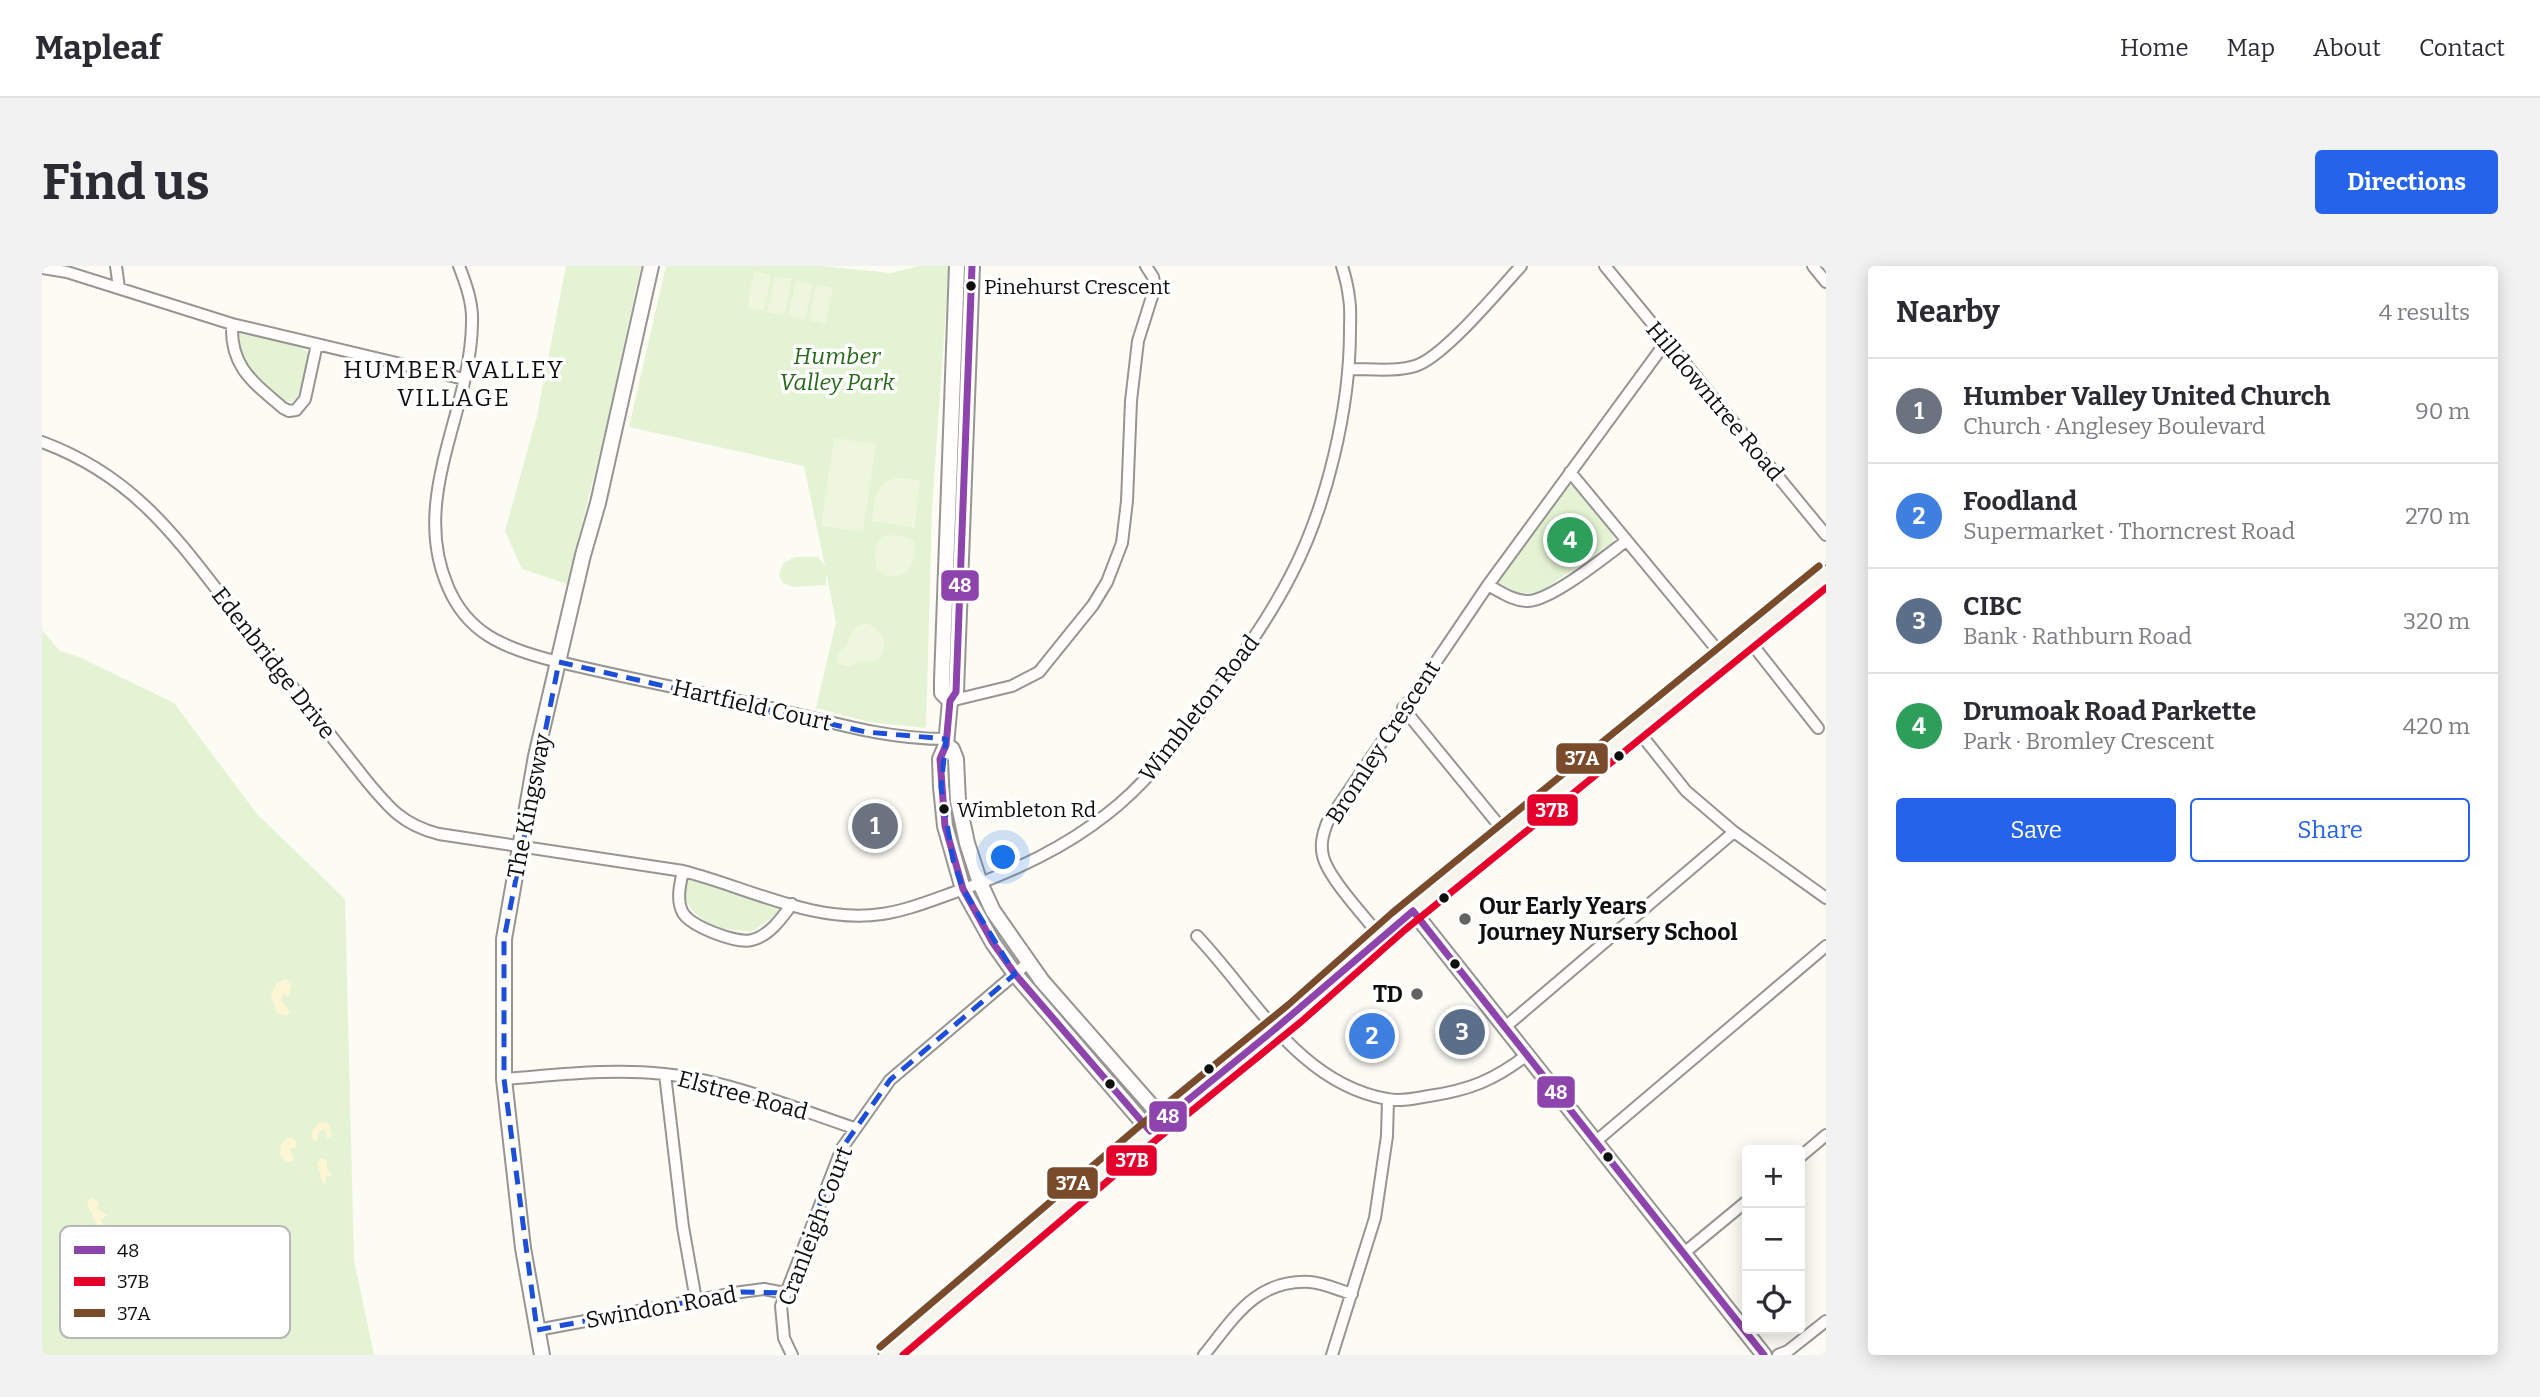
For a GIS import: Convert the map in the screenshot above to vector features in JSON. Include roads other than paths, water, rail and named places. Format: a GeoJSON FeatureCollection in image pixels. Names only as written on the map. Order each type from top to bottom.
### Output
{"type":"FeatureCollection","features":[{"type":"Feature","properties":{"kind":"main road"},"geometry":{"type":"LineString","coordinates":[[887,1355],[1381,937],[1634,727],[1748,639],[1826,574]]}},
{"type":"Feature","properties":{"kind":"street"},"geometry":{"type":"LineString","coordinates":[[116,266],[119,288]]}},
{"type":"Feature","properties":{"kind":"street","name":"Hartfield Court"},"geometry":{"type":"LineString","coordinates":[[459,266],[470,298],[472,320],[464,380],[436,499],[434,538],[441,572],[464,615],[479,629],[512,649],[559,662],[866,732],[946,742]]}},
{"type":"Feature","properties":{"kind":"street","name":"The Kingsway"},"geometry":{"type":"LineString","coordinates":[[542,1355],[523,1248],[505,1079],[504,939],[536,756],[583,555],[598,503],[650,266]]}},
{"type":"Feature","properties":{"kind":"street"},"geometry":{"type":"LineString","coordinates":[[950,701],[942,693],[942,681],[957,266]]}},
{"type":"Feature","properties":{"kind":"street"},"geometry":{"type":"LineString","coordinates":[[972,266],[956,692],[950,701],[946,742],[940,759],[945,826],[963,889],[993,943],[1015,974],[1150,1131]]}},
{"type":"Feature","properties":{"kind":"street"},"geometry":{"type":"LineString","coordinates":[[950,701],[1012,686],[1040,672],[1093,605],[1107,582],[1122,543],[1136,352],[1155,286],[1146,266]]}},
{"type":"Feature","properties":{"kind":"street","name":"Wimbleton Road"},"geometry":{"type":"LineString","coordinates":[[520,848],[683,871],[842,916],[879,915],[901,911],[1037,860],[1066,844],[1109,813],[1166,757],[1229,674],[1262,626],[1292,574],[1316,517],[1333,458],[1350,369],[1350,299],[1342,266]]}},
{"type":"Feature","properties":{"kind":"street"},"geometry":{"type":"LineString","coordinates":[[1350,369],[1416,366],[1436,355],[1521,266]]}},
{"type":"Feature","properties":{"kind":"street","name":"Hilldowntree Road"},"geometry":{"type":"LineString","coordinates":[[1605,266],[1826,535]]}},
{"type":"Feature","properties":{"kind":"street"},"geometry":{"type":"LineString","coordinates":[[1813,266],[1826,282]]}},
{"type":"Feature","properties":{"kind":"street"},"geometry":{"type":"LineString","coordinates":[[42,268],[72,269],[119,288],[232,324],[464,380]]}},
{"type":"Feature","properties":{"kind":"street"},"geometry":{"type":"LineString","coordinates":[[232,324],[233,350],[242,370],[289,411],[296,410],[305,399],[317,344]]}},
{"type":"Feature","properties":{"kind":"street","name":"Bromley Crescent"},"geometry":{"type":"LineString","coordinates":[[1381,937],[1328,870],[1321,840],[1327,823],[1488,585],[1666,342]]}},
{"type":"Feature","properties":{"kind":"street","name":"Edenbridge Drive"},"geometry":{"type":"LineString","coordinates":[[42,442],[80,458],[114,480],[163,521],[390,809],[422,830],[520,848]]}},
{"type":"Feature","properties":{"kind":"street"},"geometry":{"type":"LineString","coordinates":[[1570,472],[1724,658]]}},
{"type":"Feature","properties":{"kind":"street"},"geometry":{"type":"LineString","coordinates":[[1488,585],[1510,597],[1537,600],[1574,578],[1626,541]]}},
{"type":"Feature","properties":{"kind":"street"},"geometry":{"type":"LineString","coordinates":[[1748,639],[1818,728]]}},
{"type":"Feature","properties":{"kind":"street"},"geometry":{"type":"LineString","coordinates":[[1403,708],[1507,835]]}},
{"type":"Feature","properties":{"kind":"street"},"geometry":{"type":"LineString","coordinates":[[1634,727],[1686,791],[1734,832],[1826,898]]}},
{"type":"Feature","properties":{"kind":"street"},"geometry":{"type":"LineString","coordinates":[[946,742],[956,759],[962,824],[979,883],[993,911],[1042,981],[1164,1120]]}},
{"type":"Feature","properties":{"kind":"street"},"geometry":{"type":"LineString","coordinates":[[1504,1028],[1734,832]]}},
{"type":"Feature","properties":{"kind":"street"},"geometry":{"type":"LineString","coordinates":[[683,871],[679,889],[683,913],[691,921],[733,939],[749,941],[758,937],[774,926],[792,904]]}},
{"type":"Feature","properties":{"kind":"street"},"geometry":{"type":"LineString","coordinates":[[1413,911],[1764,1355]]}},
{"type":"Feature","properties":{"kind":"street"},"geometry":{"type":"LineString","coordinates":[[1196,936],[1275,1029],[1322,1074],[1345,1086],[1388,1099],[1432,1096],[1480,1084],[1503,1073],[1527,1055]]}},
{"type":"Feature","properties":{"kind":"street"},"geometry":{"type":"LineString","coordinates":[[1595,1142],[1826,946]]}},
{"type":"Feature","properties":{"kind":"street","name":"Cranleigh Court"},"geometry":{"type":"LineString","coordinates":[[792,1355],[782,1325],[781,1306],[842,1147],[890,1080],[1028,963]]}},
{"type":"Feature","properties":{"kind":"street","name":"Elstree Road"},"geometry":{"type":"LineString","coordinates":[[505,1079],[618,1070],[690,1077],[772,1100],[854,1128]]}},
{"type":"Feature","properties":{"kind":"street"},"geometry":{"type":"LineString","coordinates":[[665,1074],[683,1227],[696,1300]]}},
{"type":"Feature","properties":{"kind":"street"},"geometry":{"type":"LineString","coordinates":[[1332,1355],[1376,1218],[1387,1136],[1388,1099]]}},
{"type":"Feature","properties":{"kind":"street"},"geometry":{"type":"LineString","coordinates":[[1805,1153],[1826,1135]]}},
{"type":"Feature","properties":{"kind":"street"},"geometry":{"type":"LineString","coordinates":[[1684,1253],[1742,1204]]}},
{"type":"Feature","properties":{"kind":"street"},"geometry":{"type":"LineString","coordinates":[[1204,1355],[1246,1304],[1272,1287],[1311,1282],[1352,1294]]}},
{"type":"Feature","properties":{"kind":"street","name":"Swindon Road"},"geometry":{"type":"LineString","coordinates":[[537,1330],[764,1289],[785,1293]]}},
{"type":"Feature","properties":{"kind":"street"},"geometry":{"type":"LineString","coordinates":[[1779,1355],[1826,1321]]}},
{"type":"Feature","properties":{"kind":"place","name":"Pinehurst Crescent"},"geometry":{"type":"Point","coordinates":[971,286]}},
{"type":"Feature","properties":{"kind":"place","name":"Drumoak Road Parkette"},"geometry":{"type":"Point","coordinates":[1570,540]}},
{"type":"Feature","properties":{"kind":"place","name":"Wimbleton Rd"},"geometry":{"type":"Point","coordinates":[944,809]}},
{"type":"Feature","properties":{"kind":"place","name":"Humber Valley United Church"},"geometry":{"type":"Point","coordinates":[875,826]}},
{"type":"Feature","properties":{"kind":"place","name":"Our Early Years Journey Nursery School"},"geometry":{"type":"Point","coordinates":[1465,919]}},
{"type":"Feature","properties":{"kind":"place","name":"TD"},"geometry":{"type":"Point","coordinates":[1417,994]}},
{"type":"Feature","properties":{"kind":"place","name":"CIBC"},"geometry":{"type":"Point","coordinates":[1462,1032]}},
{"type":"Feature","properties":{"kind":"place","name":"Foodland"},"geometry":{"type":"Point","coordinates":[1372,1036]}},
{"type":"Feature","properties":{"kind":"district","name":"HUMBER VALLEY VILLAGE"},"geometry":{"type":"Point","coordinates":[454,384]}},
{"type":"Feature","properties":{"kind":"park label","name":"Humber Valley Park"},"geometry":{"type":"Point","coordinates":[837,369]}}]}
